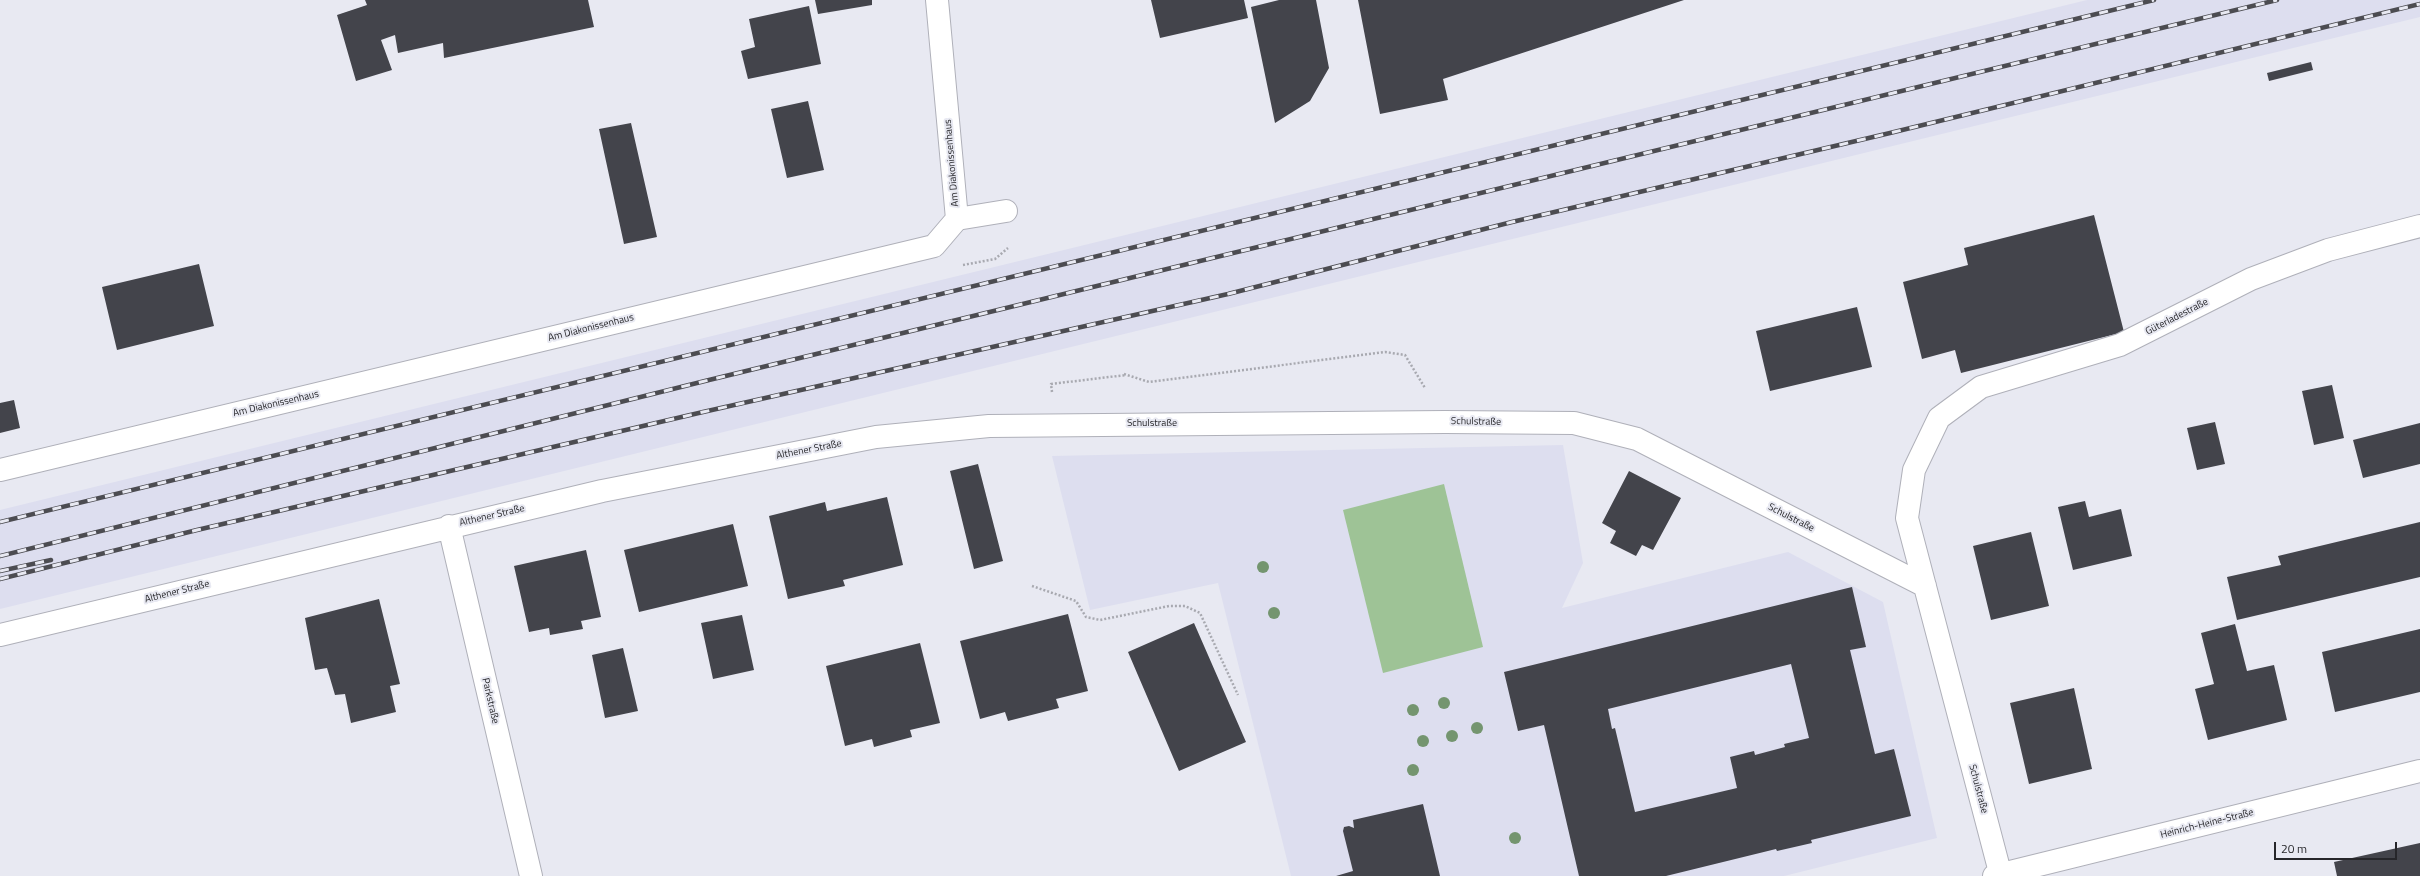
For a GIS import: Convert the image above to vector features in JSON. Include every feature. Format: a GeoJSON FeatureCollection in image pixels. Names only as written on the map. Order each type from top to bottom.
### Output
{"type":"FeatureCollection","features":[{"type":"Feature","properties":{"kind":"street","name":"Am Diakonissenhaus"},"geometry":{"type":"LineString","coordinates":[[0,470],[934,246],[957,219],[937,0]]}},
{"type":"Feature","properties":{"kind":"street"},"geometry":{"type":"LineString","coordinates":[[957,219],[1006,211]]}},
{"type":"Feature","properties":{"kind":"street","name":"Güterladestraße"},"geometry":{"type":"LineString","coordinates":[[1939,418],[1981,387],[2120,345],[2251,279],[2328,250],[2420,226]]}},
{"type":"Feature","properties":{"kind":"street","name":"Schulstraße"},"geometry":{"type":"LineString","coordinates":[[1939,418],[1914,470],[1907,518],[1999,876]]}},
{"type":"Feature","properties":{"kind":"street","name":"Schulstraße"},"geometry":{"type":"LineString","coordinates":[[989,426],[1445,422],[1574,423],[1637,439],[1925,586]]}},
{"type":"Feature","properties":{"kind":"street","name":"Althener Straße"},"geometry":{"type":"LineString","coordinates":[[0,635],[449,526],[602,491],[876,437],[989,426]]}},
{"type":"Feature","properties":{"kind":"street","name":"Parkstraße"},"geometry":{"type":"LineString","coordinates":[[449,526],[531,876]]}},
{"type":"Feature","properties":{"kind":"street","name":"Heinrich-Heine-Straße"},"geometry":{"type":"LineString","coordinates":[[1999,876],[2420,771]]}},
{"type":"Feature","properties":{"kind":"path"},"geometry":{"type":"LineString","coordinates":[[1051,384],[1125,374],[1149,382],[1385,352],[1405,355],[1445,422]]}},
{"type":"Feature","properties":{"kind":"path"},"geometry":{"type":"LineString","coordinates":[[1032,586],[1076,601],[1086,617],[1100,620],[1169,606],[1185,606],[1200,613],[1238,695]]}},
{"type":"Feature","properties":{"kind":"shaded area"},"geometry":{"type":"Polygon","coordinates":[[[2087,0],[2420,0],[2420,17],[0,609],[0,510],[2087,0]]]}},
{"type":"Feature","properties":{"kind":"shaded area"},"geometry":{"type":"Polygon","coordinates":[[[1563,445],[1583,563],[1562,608],[1788,552],[1883,602],[1937,838],[1784,876],[1291,876],[1218,583],[1090,610],[1052,456],[1563,445]]]}},
{"type":"Feature","properties":{"kind":"green space"},"geometry":{"type":"Polygon","coordinates":[[[1444,484],[1483,647],[1383,673],[1343,510],[1444,484]]]}},
{"type":"Feature","properties":{"kind":"building"},"geometry":{"type":"Polygon","coordinates":[[[365,0],[588,0],[594,27],[444,58],[443,43],[398,53],[395,35],[381,40],[392,70],[356,81],[337,15],[367,5],[365,0]]]}},
{"type":"Feature","properties":{"kind":"building"},"geometry":{"type":"Polygon","coordinates":[[[815,0],[872,0],[872,5],[818,14],[815,0]]]}},
{"type":"Feature","properties":{"kind":"building"},"geometry":{"type":"Polygon","coordinates":[[[1151,0],[1244,0],[1248,18],[1160,38],[1151,0]]]}},
{"type":"Feature","properties":{"kind":"building"},"geometry":{"type":"Polygon","coordinates":[[[1279,0],[1316,0],[1329,68],[1310,101],[1275,123],[1251,7],[1279,0]]]}},
{"type":"Feature","properties":{"kind":"building"},"geometry":{"type":"Polygon","coordinates":[[[1358,0],[1684,0],[1443,79],[1448,100],[1380,114],[1358,0]]]}},
{"type":"Feature","properties":{"kind":"building"},"geometry":{"type":"Polygon","coordinates":[[[809,6],[821,64],[748,79],[741,51],[755,47],[749,19],[809,6]]]}},
{"type":"Feature","properties":{"kind":"building"},"geometry":{"type":"Polygon","coordinates":[[[2311,62],[2313,70],[2269,81],[2267,73],[2311,62]]]}},
{"type":"Feature","properties":{"kind":"building"},"geometry":{"type":"Polygon","coordinates":[[[808,101],[824,170],[787,178],[771,109],[808,101]]]}},
{"type":"Feature","properties":{"kind":"building"},"geometry":{"type":"Polygon","coordinates":[[[631,123],[657,237],[624,244],[599,129],[631,123]]]}},
{"type":"Feature","properties":{"kind":"building"},"geometry":{"type":"Polygon","coordinates":[[[2094,215],[2124,332],[1961,373],[1955,350],[1922,359],[1903,282],[1968,265],[1964,248],[2094,215]]]}},
{"type":"Feature","properties":{"kind":"building"},"geometry":{"type":"Polygon","coordinates":[[[199,264],[214,326],[117,350],[102,287],[199,264]]]}},
{"type":"Feature","properties":{"kind":"building"},"geometry":{"type":"Polygon","coordinates":[[[1857,307],[1872,367],[1770,391],[1756,331],[1857,307]]]}},
{"type":"Feature","properties":{"kind":"building"},"geometry":{"type":"Polygon","coordinates":[[[2332,385],[2344,438],[2314,445],[2302,391],[2332,385]]]}},
{"type":"Feature","properties":{"kind":"building"},"geometry":{"type":"Polygon","coordinates":[[[14,400],[20,428],[0,433],[0,403],[14,400]]]}},
{"type":"Feature","properties":{"kind":"building"},"geometry":{"type":"Polygon","coordinates":[[[2215,422],[2225,464],[2197,470],[2187,428],[2215,422]]]}},
{"type":"Feature","properties":{"kind":"building"},"geometry":{"type":"Polygon","coordinates":[[[2420,423],[2420,464],[2363,478],[2353,440],[2420,423]]]}},
{"type":"Feature","properties":{"kind":"building"},"geometry":{"type":"Polygon","coordinates":[[[978,464],[1003,561],[974,569],[950,471],[978,464]]]}},
{"type":"Feature","properties":{"kind":"building"},"geometry":{"type":"Polygon","coordinates":[[[1629,471],[1681,498],[1653,550],[1642,545],[1636,556],[1610,543],[1616,531],[1602,523],[1629,471]]]}},
{"type":"Feature","properties":{"kind":"building"},"geometry":{"type":"Polygon","coordinates":[[[887,497],[903,565],[843,580],[845,586],[788,599],[769,516],[825,502],[827,511],[887,497]]]}},
{"type":"Feature","properties":{"kind":"building"},"geometry":{"type":"Polygon","coordinates":[[[2085,501],[2089,517],[2121,509],[2132,556],[2073,570],[2058,507],[2085,501]]]}},
{"type":"Feature","properties":{"kind":"building"},"geometry":{"type":"Polygon","coordinates":[[[2420,522],[2420,577],[2237,620],[2227,577],[2281,565],[2278,556],[2420,522]]]}},
{"type":"Feature","properties":{"kind":"building"},"geometry":{"type":"Polygon","coordinates":[[[733,524],[748,586],[639,612],[624,550],[733,524]]]}},
{"type":"Feature","properties":{"kind":"building"},"geometry":{"type":"Polygon","coordinates":[[[2031,532],[2049,606],[1991,620],[1973,546],[2031,532]]]}},
{"type":"Feature","properties":{"kind":"building"},"geometry":{"type":"Polygon","coordinates":[[[586,550],[601,617],[581,621],[583,629],[550,635],[549,628],[529,632],[514,566],[586,550]]]}},
{"type":"Feature","properties":{"kind":"building"},"geometry":{"type":"Polygon","coordinates":[[[1852,587],[1866,647],[1850,650],[1875,754],[1894,749],[1911,816],[1811,840],[1812,843],[1777,851],[1776,849],[1666,876],[1579,876],[1544,725],[1518,731],[1504,672],[1852,587]],[[1791,664],[1608,709],[1612,729],[1615,728],[1635,812],[1737,788],[1730,757],[1754,751],[1755,755],[1785,747],[1784,744],[1809,738],[1791,664]]]}},
{"type":"Feature","properties":{"kind":"building"},"geometry":{"type":"Polygon","coordinates":[[[379,599],[400,684],[390,686],[396,712],[351,723],[345,694],[335,695],[327,668],[315,670],[305,618],[379,599]]]}},
{"type":"Feature","properties":{"kind":"building"},"geometry":{"type":"Polygon","coordinates":[[[1068,614],[1088,691],[1056,699],[1059,708],[1008,721],[1005,712],[980,719],[960,641],[1068,614]]]}},
{"type":"Feature","properties":{"kind":"building"},"geometry":{"type":"Polygon","coordinates":[[[742,615],[754,670],[713,679],[701,623],[742,615]]]}},
{"type":"Feature","properties":{"kind":"building"},"geometry":{"type":"Polygon","coordinates":[[[1194,623],[1246,742],[1179,771],[1128,652],[1194,623]]]}},
{"type":"Feature","properties":{"kind":"building"},"geometry":{"type":"Polygon","coordinates":[[[2235,624],[2247,671],[2274,665],[2287,720],[2208,740],[2195,689],[2214,684],[2201,633],[2235,624]]]}},
{"type":"Feature","properties":{"kind":"building"},"geometry":{"type":"Polygon","coordinates":[[[2420,629],[2420,692],[2335,712],[2322,652],[2420,629]]]}},
{"type":"Feature","properties":{"kind":"building"},"geometry":{"type":"Polygon","coordinates":[[[920,643],[940,723],[910,730],[912,737],[874,747],[872,739],[845,746],[826,666],[920,643]]]}},
{"type":"Feature","properties":{"kind":"building"},"geometry":{"type":"Polygon","coordinates":[[[623,648],[638,711],[605,718],[592,655],[623,648]]]}},
{"type":"Feature","properties":{"kind":"building"},"geometry":{"type":"Polygon","coordinates":[[[2074,688],[2092,769],[2029,784],[2010,703],[2074,688]]]}},
{"type":"Feature","properties":{"kind":"building"},"geometry":{"type":"Polygon","coordinates":[[[1423,804],[1440,876],[1336,876],[1353,871],[1343,831],[1344,827],[1349,826],[1354,828],[1353,820],[1423,804]]]}},
{"type":"Feature","properties":{"kind":"building"},"geometry":{"type":"Polygon","coordinates":[[[2420,843],[2420,876],[2337,876],[2334,862],[2420,843]]]}},
{"type":"Feature","properties":{"kind":"railway"},"geometry":{"type":"LineString","coordinates":[[0,522],[2154,0]]}},
{"type":"Feature","properties":{"kind":"railway"},"geometry":{"type":"LineString","coordinates":[[0,556],[709,380],[2277,0]]}},
{"type":"Feature","properties":{"kind":"railway"},"geometry":{"type":"LineString","coordinates":[[0,579],[197,530],[703,412],[1228,294],[1512,222],[1890,133],[2420,4]]}},
{"type":"Feature","properties":{"kind":"railway"},"geometry":{"type":"LineString","coordinates":[[0,571],[51,560]]}}]}
